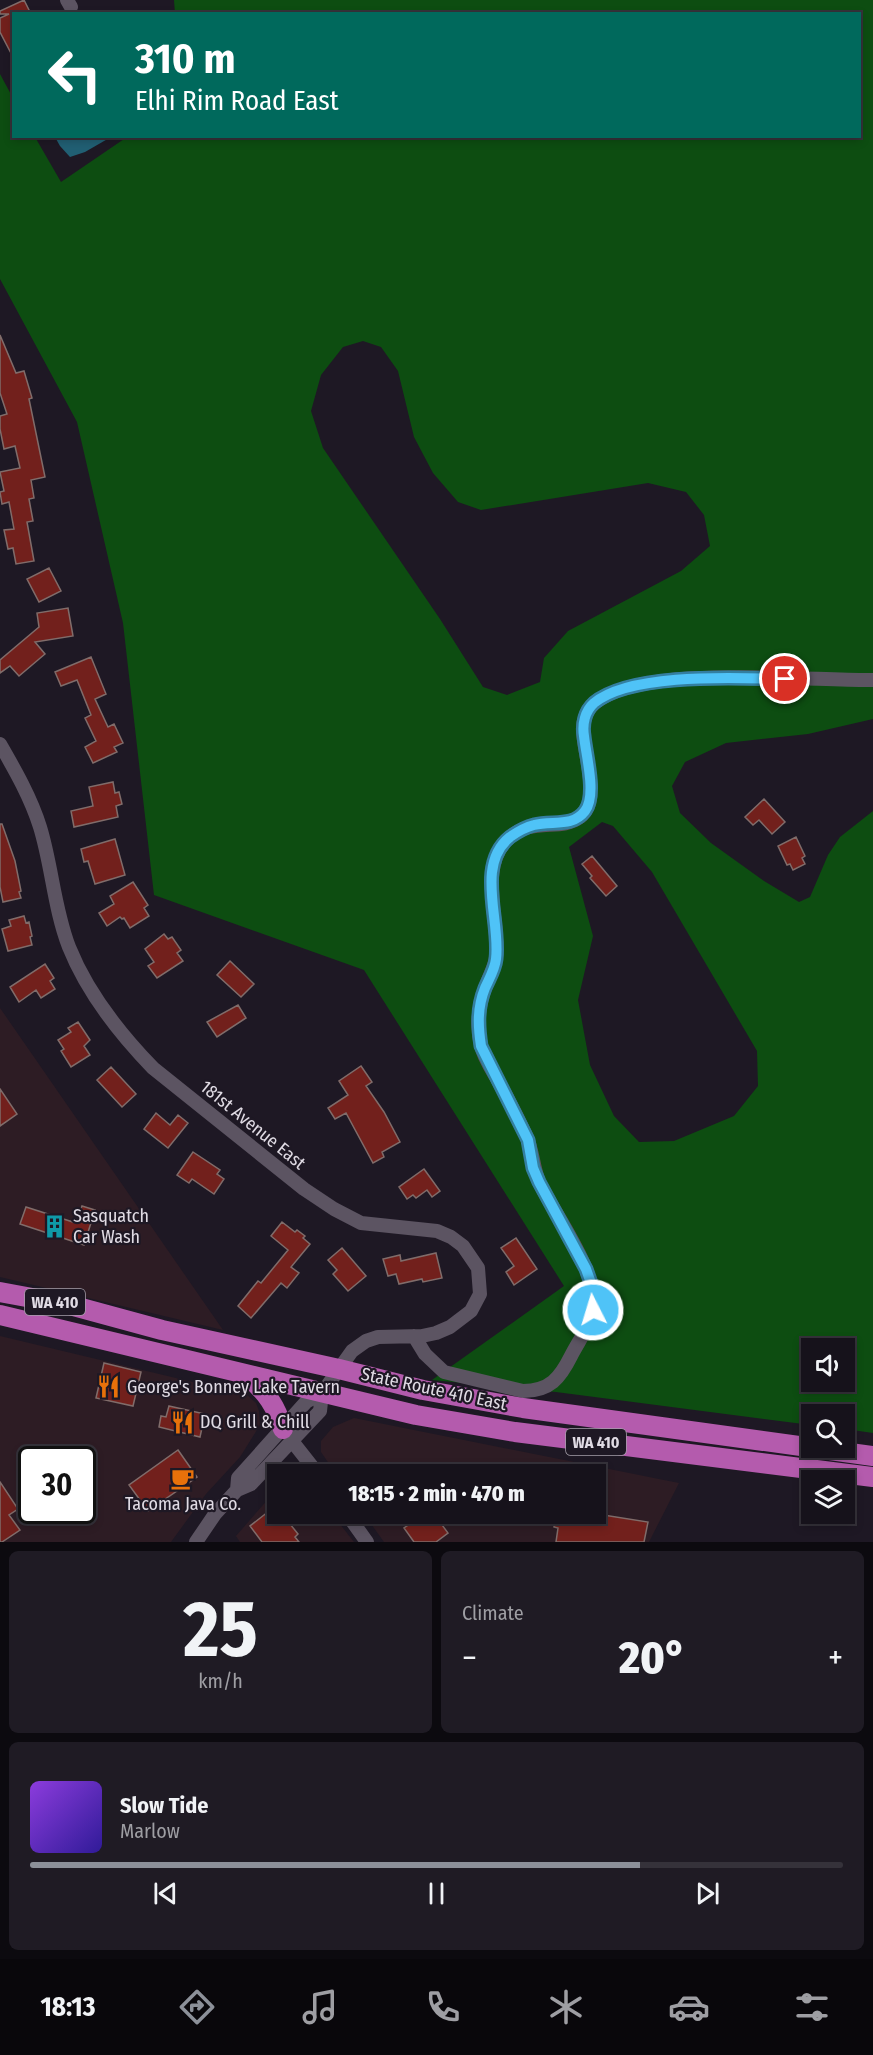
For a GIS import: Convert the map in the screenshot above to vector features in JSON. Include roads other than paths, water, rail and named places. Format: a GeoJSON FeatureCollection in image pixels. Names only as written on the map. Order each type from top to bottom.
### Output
{"type":"FeatureCollection","features":[{"type":"Feature","properties":{"kind":"highway","name":"State Route 410 East"},"geometry":{"type":"LineString","coordinates":[[0,1292],[70,1305],[162,1330],[423,1390],[523,1408],[873,1456]]}},
{"type":"Feature","properties":{"kind":"highway","name":"State Route 410 East"},"geometry":{"type":"LineString","coordinates":[[0,1315],[246,1376],[416,1415],[515,1432],[873,1476]]}},
{"type":"Feature","properties":{"kind":"highway"},"geometry":{"type":"LineString","coordinates":[[246,1376],[259,1386],[274,1404],[288,1435]]}},
{"type":"Feature","properties":{"kind":"street"},"geometry":{"type":"LineString","coordinates":[[414,1336],[425,1353],[444,1372],[523,1391],[535,1391],[547,1386],[562,1375],[593,1310],[592,1286],[586,1269],[539,1182],[533,1168],[528,1140],[487,1062],[478,1029],[479,1006],[496,957],[492,879],[495,858],[505,842],[519,831],[536,824],[570,821],[580,817],[586,810],[591,790],[583,730],[587,712],[593,704],[619,690],[659,682],[745,678],[873,680]]}},
{"type":"Feature","properties":{"kind":"street","name":"181st Avenue East"},"geometry":{"type":"LineString","coordinates":[[0,744],[33,808],[40,828],[55,900],[69,948],[107,1015],[135,1050],[153,1068],[304,1189],[341,1214],[373,1226],[437,1231],[463,1246],[478,1268],[480,1294],[471,1311],[460,1320],[443,1330],[422,1336],[378,1336],[352,1351],[322,1393],[306,1402],[288,1435],[238,1478],[237,1490],[215,1514],[196,1542]]}},
{"type":"Feature","properties":{"kind":"street"},"geometry":{"type":"LineString","coordinates":[[288,1435],[310,1464]]}},
{"type":"Feature","properties":{"kind":"street"},"geometry":{"type":"LineString","coordinates":[[354,1524],[367,1542]]}},
{"type":"Feature","properties":{"kind":"water"},"geometry":{"type":"Polygon","coordinates":[[[56,138],[109,138],[85,152],[70,157],[56,138]]]}},
{"type":"Feature","properties":{"kind":"place","name":"Sasquatch Car Wash"},"geometry":{"type":"Point","coordinates":[55,1226]}},
{"type":"Feature","properties":{"kind":"place","name":"George's Bonney Lake Tavern"},"geometry":{"type":"Point","coordinates":[109,1387]}},
{"type":"Feature","properties":{"kind":"place","name":"DQ Grill & Chill"},"geometry":{"type":"Point","coordinates":[182,1422]}},
{"type":"Feature","properties":{"kind":"place","name":"Tacoma Java Co."},"geometry":{"type":"Point","coordinates":[183,1478]}}]}
